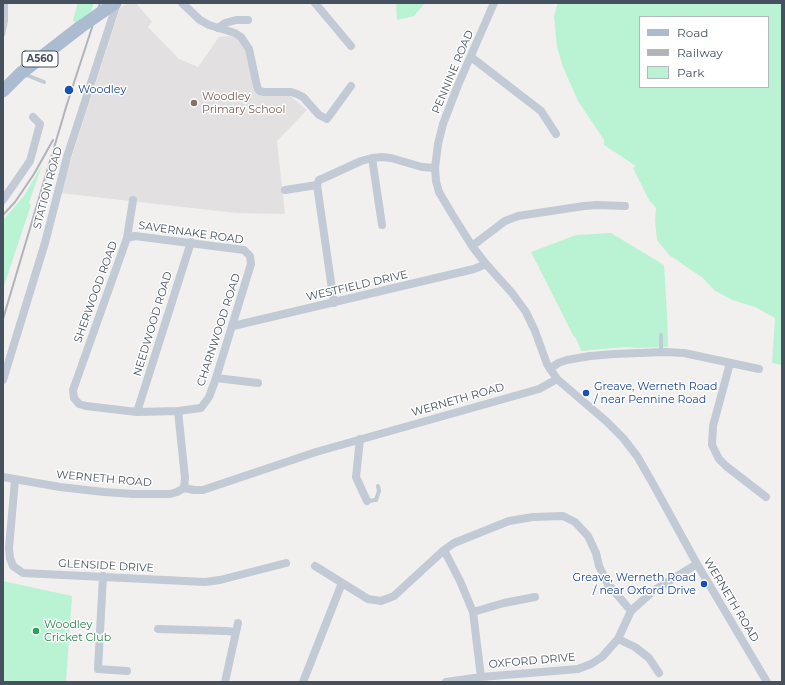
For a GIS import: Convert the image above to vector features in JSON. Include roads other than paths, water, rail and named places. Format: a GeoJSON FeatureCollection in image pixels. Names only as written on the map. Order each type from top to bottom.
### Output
{"type":"FeatureCollection","features":[{"type":"Feature","properties":{"kind":"main road","name":"A560"},"geometry":{"type":"LineString","coordinates":[[3,91],[21,74],[79,28],[116,3]]}},
{"type":"Feature","properties":{"kind":"street","name":"STATION ROAD"},"geometry":{"type":"LineString","coordinates":[[3,380],[45,243],[67,157],[116,3]]}},
{"type":"Feature","properties":{"kind":"street"},"geometry":{"type":"LineString","coordinates":[[182,3],[200,20],[218,28],[235,33],[241,37],[249,49],[256,86],[259,91],[291,92],[297,94],[303,97],[319,115],[327,119],[352,86]]}},
{"type":"Feature","properties":{"kind":"street"},"geometry":{"type":"LineString","coordinates":[[315,3],[351,46]]}},
{"type":"Feature","properties":{"kind":"street","name":"PENNINE ROAD"},"geometry":{"type":"LineString","coordinates":[[494,3],[448,109],[438,144],[435,168],[436,181],[439,192],[445,204],[472,246],[486,264],[512,292],[526,312],[535,331],[547,364],[557,379]]}},
{"type":"Feature","properties":{"kind":"street"},"geometry":{"type":"LineString","coordinates":[[218,28],[225,23],[236,20],[248,20]]}},
{"type":"Feature","properties":{"kind":"street"},"geometry":{"type":"LineString","coordinates":[[471,57],[541,111],[556,134]]}},
{"type":"Feature","properties":{"kind":"street"},"geometry":{"type":"LineString","coordinates":[[3,200],[30,161],[40,124],[33,117]]}},
{"type":"Feature","properties":{"kind":"street"},"geometry":{"type":"LineString","coordinates":[[372,158],[382,225]]}},
{"type":"Feature","properties":{"kind":"street"},"geometry":{"type":"LineString","coordinates":[[334,303],[317,185],[319,180],[361,161],[372,158],[391,158],[422,167],[435,168]]}},
{"type":"Feature","properties":{"kind":"street"},"geometry":{"type":"LineString","coordinates":[[285,190],[317,185]]}},
{"type":"Feature","properties":{"kind":"street","name":"SHERWOOD ROAD"},"geometry":{"type":"LineString","coordinates":[[133,200],[127,238],[73,390],[74,398],[79,404],[137,412]]}},
{"type":"Feature","properties":{"kind":"street"},"geometry":{"type":"LineString","coordinates":[[472,246],[505,221],[518,216],[584,206],[625,206]]}},
{"type":"Feature","properties":{"kind":"street","name":"SAVERNAKE ROAD"},"geometry":{"type":"LineString","coordinates":[[127,238],[135,236],[190,242],[244,250],[250,256]]}},
{"type":"Feature","properties":{"kind":"street","name":"NEEDWOOD ROAD"},"geometry":{"type":"LineString","coordinates":[[137,412],[190,242]]}},
{"type":"Feature","properties":{"kind":"street","name":"CHARNWOOD ROAD"},"geometry":{"type":"LineString","coordinates":[[178,411],[201,408],[209,397],[233,326],[251,264],[250,256]]}},
{"type":"Feature","properties":{"kind":"street","name":"WESTFIELD DRIVE"},"geometry":{"type":"LineString","coordinates":[[233,326],[474,269],[486,264]]}},
{"type":"Feature","properties":{"kind":"street"},"geometry":{"type":"LineString","coordinates":[[550,369],[567,360],[590,356],[662,352],[684,353],[759,369]]}},
{"type":"Feature","properties":{"kind":"street"},"geometry":{"type":"LineString","coordinates":[[730,363],[712,426],[712,444],[719,459],[726,466],[766,497]]}},
{"type":"Feature","properties":{"kind":"street"},"geometry":{"type":"LineString","coordinates":[[216,378],[258,383]]}},
{"type":"Feature","properties":{"kind":"street","name":"WERNETH ROAD"},"geometry":{"type":"LineString","coordinates":[[3,477],[15,480],[104,492],[133,494],[170,494],[184,488],[203,490],[316,452],[539,389],[557,379],[606,421],[630,447],[652,482],[697,564],[767,682]]}},
{"type":"Feature","properties":{"kind":"street"},"geometry":{"type":"LineString","coordinates":[[137,412],[178,411],[185,478],[184,488]]}},
{"type":"Feature","properties":{"kind":"street"},"geometry":{"type":"LineString","coordinates":[[360,439],[356,477],[367,501]]}},
{"type":"Feature","properties":{"kind":"street","name":"GLENSIDE DRIVE"},"geometry":{"type":"LineString","coordinates":[[15,480],[6,547],[13,566],[23,573],[205,582],[220,580],[286,563]]}},
{"type":"Feature","properties":{"kind":"street"},"geometry":{"type":"LineString","coordinates":[[315,566],[368,599],[381,601],[394,596],[444,550],[454,543],[509,521],[533,516],[564,516],[575,522],[588,536],[596,553],[599,566],[608,584],[631,611]]}},
{"type":"Feature","properties":{"kind":"street"},"geometry":{"type":"LineString","coordinates":[[444,550],[460,580],[473,612],[481,677]]}},
{"type":"Feature","properties":{"kind":"street","name":"OXFORD DRIVE"},"geometry":{"type":"LineString","coordinates":[[446,682],[481,677],[578,669],[591,664],[602,657],[618,639],[631,611],[653,591],[697,564]]}},
{"type":"Feature","properties":{"kind":"street"},"geometry":{"type":"LineString","coordinates":[[103,576],[98,668],[127,671]]}},
{"type":"Feature","properties":{"kind":"street"},"geometry":{"type":"LineString","coordinates":[[303,682],[342,583]]}},
{"type":"Feature","properties":{"kind":"street"},"geometry":{"type":"LineString","coordinates":[[473,612],[504,602],[535,597]]}},
{"type":"Feature","properties":{"kind":"street"},"geometry":{"type":"LineString","coordinates":[[225,682],[238,623]]}},
{"type":"Feature","properties":{"kind":"street"},"geometry":{"type":"LineString","coordinates":[[158,629],[236,632]]}},
{"type":"Feature","properties":{"kind":"street"},"geometry":{"type":"LineString","coordinates":[[618,639],[635,647],[649,658],[659,673]]}},
{"type":"Feature","properties":{"kind":"lane"},"geometry":{"type":"LineString","coordinates":[[3,35],[6,21],[6,3]]}},
{"type":"Feature","properties":{"kind":"lane"},"geometry":{"type":"LineString","coordinates":[[21,74],[44,82]]}},
{"type":"Feature","properties":{"kind":"lane"},"geometry":{"type":"LineString","coordinates":[[661,335],[662,352]]}},
{"type":"Feature","properties":{"kind":"lane"},"geometry":{"type":"LineString","coordinates":[[367,501],[376,500],[379,495],[378,486]]}},
{"type":"Feature","properties":{"kind":"railway"},"geometry":{"type":"LineString","coordinates":[[3,319],[67,104],[100,3]]}},
{"type":"Feature","properties":{"kind":"railway"},"geometry":{"type":"LineString","coordinates":[[3,215],[15,202],[34,174],[53,140]]}},
{"type":"Feature","properties":{"kind":"place","name":"Woodley"},"geometry":{"type":"Point","coordinates":[69,90]}},
{"type":"Feature","properties":{"kind":"place","name":"Woodley Primary School"},"geometry":{"type":"Point","coordinates":[194,103]}},
{"type":"Feature","properties":{"kind":"place","name":"Greave, Werneth Road / near Pennine Road"},"geometry":{"type":"Point","coordinates":[586,393]}},
{"type":"Feature","properties":{"kind":"place","name":"Greave, Werneth Road / near Oxford Drive"},"geometry":{"type":"Point","coordinates":[704,584]}},
{"type":"Feature","properties":{"kind":"place","name":"Woodley Cricket Club"},"geometry":{"type":"Point","coordinates":[36,631]}}]}
